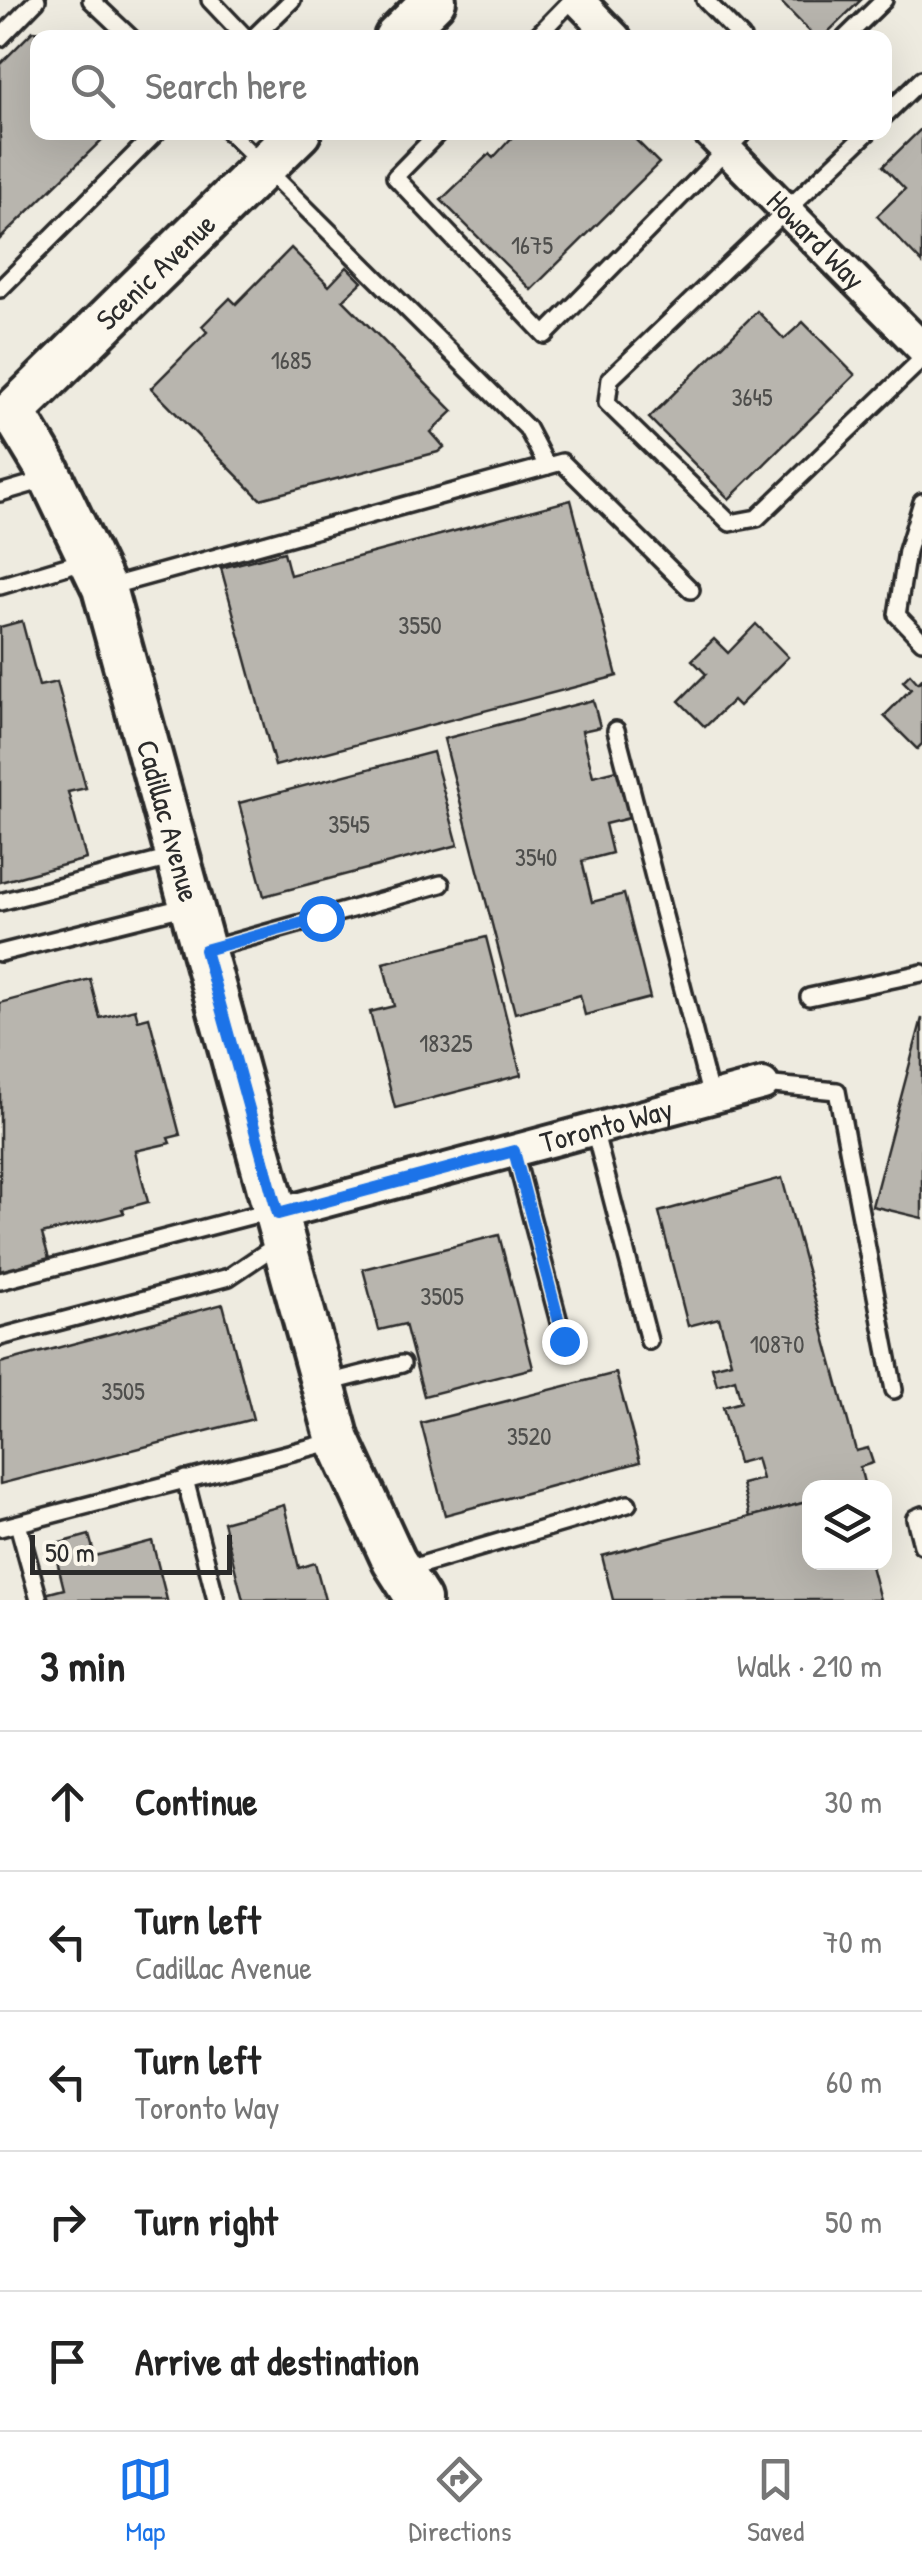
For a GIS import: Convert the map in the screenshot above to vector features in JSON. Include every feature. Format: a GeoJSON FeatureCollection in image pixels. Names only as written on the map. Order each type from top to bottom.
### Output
{"type":"FeatureCollection","features":[{"type":"Feature","properties":{"kind":"street"},"geometry":{"type":"LineString","coordinates":[[404,30],[434,0]]}},
{"type":"Feature","properties":{"kind":"street"},"geometry":{"type":"LineString","coordinates":[[575,0],[607,30]]}},
{"type":"Feature","properties":{"kind":"street","name":"Scenic Avenue"},"geometry":{"type":"LineString","coordinates":[[7,405],[291,140]]}},
{"type":"Feature","properties":{"kind":"street","name":"Howard Way"},"geometry":{"type":"LineString","coordinates":[[728,140],[787,212],[922,348]]}},
{"type":"Feature","properties":{"kind":"street","name":"Cadillac Avenue"},"geometry":{"type":"LineString","coordinates":[[7,405],[52,478],[97,574],[205,950],[338,1440],[410,1585]]}},
{"type":"Feature","properties":{"kind":"street","name":"Toronto Way"},"geometry":{"type":"LineString","coordinates":[[280,1223],[514,1151],[763,1084]]}},
{"type":"Feature","properties":{"kind":"lane"},"geometry":{"type":"LineString","coordinates":[[0,38],[37,0]]}},
{"type":"Feature","properties":{"kind":"lane"},"geometry":{"type":"LineString","coordinates":[[91,0],[123,30]]}},
{"type":"Feature","properties":{"kind":"lane"},"geometry":{"type":"LineString","coordinates":[[210,0],[242,30]]}},
{"type":"Feature","properties":{"kind":"lane"},"geometry":{"type":"LineString","coordinates":[[259,30],[292,0]]}},
{"type":"Feature","properties":{"kind":"lane"},"geometry":{"type":"LineString","coordinates":[[543,30],[575,0]]}},
{"type":"Feature","properties":{"kind":"lane"},"geometry":{"type":"LineString","coordinates":[[704,0],[734,30]]}},
{"type":"Feature","properties":{"kind":"lane"},"geometry":{"type":"LineString","coordinates":[[852,30],[884,0]]}},
{"type":"Feature","properties":{"kind":"lane"},"geometry":{"type":"LineString","coordinates":[[892,108],[922,78]]}},
{"type":"Feature","properties":{"kind":"lane"},"geometry":{"type":"LineString","coordinates":[[0,289],[149,140]]}},
{"type":"Feature","properties":{"kind":"lane"},"geometry":{"type":"LineString","coordinates":[[237,140],[526,428],[547,466]]}},
{"type":"Feature","properties":{"kind":"lane"},"geometry":{"type":"LineString","coordinates":[[431,140],[395,177],[545,335],[724,140]]}},
{"type":"Feature","properties":{"kind":"lane"},"geometry":{"type":"LineString","coordinates":[[860,140],[610,379],[607,403],[730,523],[757,518],[922,360]]}},
{"type":"Feature","properties":{"kind":"lane"},"geometry":{"type":"LineString","coordinates":[[0,586],[97,574],[562,462],[690,590]]}},
{"type":"Feature","properties":{"kind":"lane"},"geometry":{"type":"LineString","coordinates":[[0,493],[52,478]]}},
{"type":"Feature","properties":{"kind":"lane"},"geometry":{"type":"LineString","coordinates":[[922,502],[907,551],[897,615],[922,641]]}},
{"type":"Feature","properties":{"kind":"lane"},"geometry":{"type":"LineString","coordinates":[[616,730],[712,1098]]}},
{"type":"Feature","properties":{"kind":"lane"},"geometry":{"type":"LineString","coordinates":[[0,902],[178,856]]}},
{"type":"Feature","properties":{"kind":"lane"},"geometry":{"type":"LineString","coordinates":[[205,950],[442,884]]}},
{"type":"Feature","properties":{"kind":"lane"},"geometry":{"type":"LineString","coordinates":[[0,953],[192,905]]}},
{"type":"Feature","properties":{"kind":"lane"},"geometry":{"type":"LineString","coordinates":[[809,997],[922,973]]}},
{"type":"Feature","properties":{"kind":"lane"},"geometry":{"type":"LineString","coordinates":[[763,1084],[836,1092],[894,1390]]}},
{"type":"Feature","properties":{"kind":"lane"},"geometry":{"type":"LineString","coordinates":[[594,1130],[649,1341]]}},
{"type":"Feature","properties":{"kind":"lane"},"geometry":{"type":"LineString","coordinates":[[514,1151],[564,1341]]}},
{"type":"Feature","properties":{"kind":"lane"},"geometry":{"type":"LineString","coordinates":[[0,1282],[280,1223]]}},
{"type":"Feature","properties":{"kind":"lane"},"geometry":{"type":"LineString","coordinates":[[0,1337],[229,1277],[266,1252],[280,1223]]}},
{"type":"Feature","properties":{"kind":"lane"},"geometry":{"type":"LineString","coordinates":[[323,1384],[402,1364]]}},
{"type":"Feature","properties":{"kind":"lane"},"geometry":{"type":"LineString","coordinates":[[0,1528],[338,1440]]}},
{"type":"Feature","properties":{"kind":"lane"},"geometry":{"type":"LineString","coordinates":[[185,1480],[216,1600]]}},
{"type":"Feature","properties":{"kind":"lane"},"geometry":{"type":"LineString","coordinates":[[410,1585],[628,1504]]}},
{"type":"Feature","properties":{"kind":"lane"},"geometry":{"type":"LineString","coordinates":[[922,1515],[915,1518],[922,1546]]}},
{"type":"Feature","properties":{"kind":"lane"},"geometry":{"type":"LineString","coordinates":[[18,1524],[38,1600]]}},
{"type":"Feature","properties":{"kind":"building"},"geometry":{"type":"Polygon","coordinates":[[[779,0],[861,0],[830,30],[808,30],[779,0]]]}},
{"type":"Feature","properties":{"kind":"building"},"geometry":{"type":"Polygon","coordinates":[[[30,34],[30,140],[102,140],[0,239],[0,64],[30,34]]]}},
{"type":"Feature","properties":{"kind":"building"},"geometry":{"type":"Polygon","coordinates":[[[922,128],[922,263],[877,216],[905,189],[883,166],[922,128]]]}},
{"type":"Feature","properties":{"kind":"building"},"geometry":{"type":"Polygon","coordinates":[[[510,140],[636,140],[659,163],[531,290],[441,200],[489,154],[493,158],[510,140]]]}},
{"type":"Feature","properties":{"kind":"building"},"geometry":{"type":"Polygon","coordinates":[[[291,248],[329,286],[347,267],[362,282],[343,300],[453,411],[431,432],[444,447],[438,452],[260,499],[151,388],[207,332],[202,326],[230,298],[236,304],[291,248]]]}},
{"type":"Feature","properties":{"kind":"building"},"geometry":{"type":"Polygon","coordinates":[[[757,311],[784,339],[803,322],[855,375],[729,499],[649,418],[757,311]]]}},
{"type":"Feature","properties":{"kind":"building"},"geometry":{"type":"Polygon","coordinates":[[[571,500],[617,676],[275,766],[221,568],[284,552],[290,575],[571,500]]]}},
{"type":"Feature","properties":{"kind":"building"},"geometry":{"type":"Polygon","coordinates":[[[22,621],[39,686],[57,682],[86,788],[68,792],[86,859],[0,882],[0,627],[22,621]]]}},
{"type":"Feature","properties":{"kind":"building"},"geometry":{"type":"Polygon","coordinates":[[[756,624],[788,657],[739,706],[733,700],[705,727],[679,701],[706,674],[692,660],[714,639],[728,653],[756,624]]]}},
{"type":"Feature","properties":{"kind":"building"},"geometry":{"type":"Polygon","coordinates":[[[910,674],[918,683],[922,679],[922,744],[917,749],[884,716],[911,689],[903,681],[910,674]]]}},
{"type":"Feature","properties":{"kind":"building"},"geometry":{"type":"Polygon","coordinates":[[[593,700],[600,727],[582,731],[593,776],[621,769],[633,817],[605,824],[612,853],[582,861],[592,902],[624,894],[650,998],[585,1015],[580,995],[515,1013],[444,739],[593,700]]]}},
{"type":"Feature","properties":{"kind":"building"},"geometry":{"type":"Polygon","coordinates":[[[433,752],[458,845],[264,896],[239,803],[433,752]]]}},
{"type":"Feature","properties":{"kind":"building"},"geometry":{"type":"Polygon","coordinates":[[[486,937],[521,1075],[395,1108],[370,1012],[394,1006],[383,963],[486,937]]]}},
{"type":"Feature","properties":{"kind":"building"},"geometry":{"type":"Polygon","coordinates":[[[90,979],[100,1018],[135,1009],[138,1020],[149,1017],[180,1135],[168,1138],[170,1143],[135,1151],[148,1202],[122,1209],[124,1213],[42,1234],[50,1262],[0,1275],[0,1003],[90,979]]]}},
{"type":"Feature","properties":{"kind":"building"},"geometry":{"type":"Polygon","coordinates":[[[922,1018],[922,1218],[872,1206],[922,1018]]]}},
{"type":"Feature","properties":{"kind":"building"},"geometry":{"type":"Polygon","coordinates":[[[782,1178],[856,1451],[868,1448],[873,1463],[860,1467],[863,1480],[802,1480],[802,1503],[750,1517],[742,1484],[762,1479],[756,1458],[738,1463],[723,1407],[741,1402],[735,1379],[717,1385],[712,1367],[731,1362],[719,1318],[688,1326],[659,1212],[782,1178]]]}},
{"type":"Feature","properties":{"kind":"building"},"geometry":{"type":"Polygon","coordinates":[[[499,1235],[533,1368],[424,1396],[405,1324],[379,1330],[363,1269],[499,1235]]]}},
{"type":"Feature","properties":{"kind":"building"},"geometry":{"type":"Polygon","coordinates":[[[223,1304],[253,1419],[0,1484],[0,1363],[223,1304]]]}},
{"type":"Feature","properties":{"kind":"building"},"geometry":{"type":"Polygon","coordinates":[[[616,1373],[640,1462],[445,1515],[421,1423],[616,1373]]]}},
{"type":"Feature","properties":{"kind":"building"},"geometry":{"type":"Polygon","coordinates":[[[802,1503],[802,1570],[872,1570],[880,1600],[613,1600],[602,1556],[802,1503]]]}},
{"type":"Feature","properties":{"kind":"building"},"geometry":{"type":"Polygon","coordinates":[[[284,1505],[299,1568],[315,1563],[325,1600],[243,1600],[223,1522],[284,1505]]]}},
{"type":"Feature","properties":{"kind":"building"},"geometry":{"type":"Polygon","coordinates":[[[89,1535],[95,1556],[152,1541],[167,1600],[46,1600],[45,1594],[64,1589],[53,1545],[89,1535]]]}},
{"type":"Feature","properties":{"kind":"route"},"geometry":{"type":"LineString","coordinates":[[321,918],[205,950],[278,1214],[514,1151],[564,1341]]}}]}
